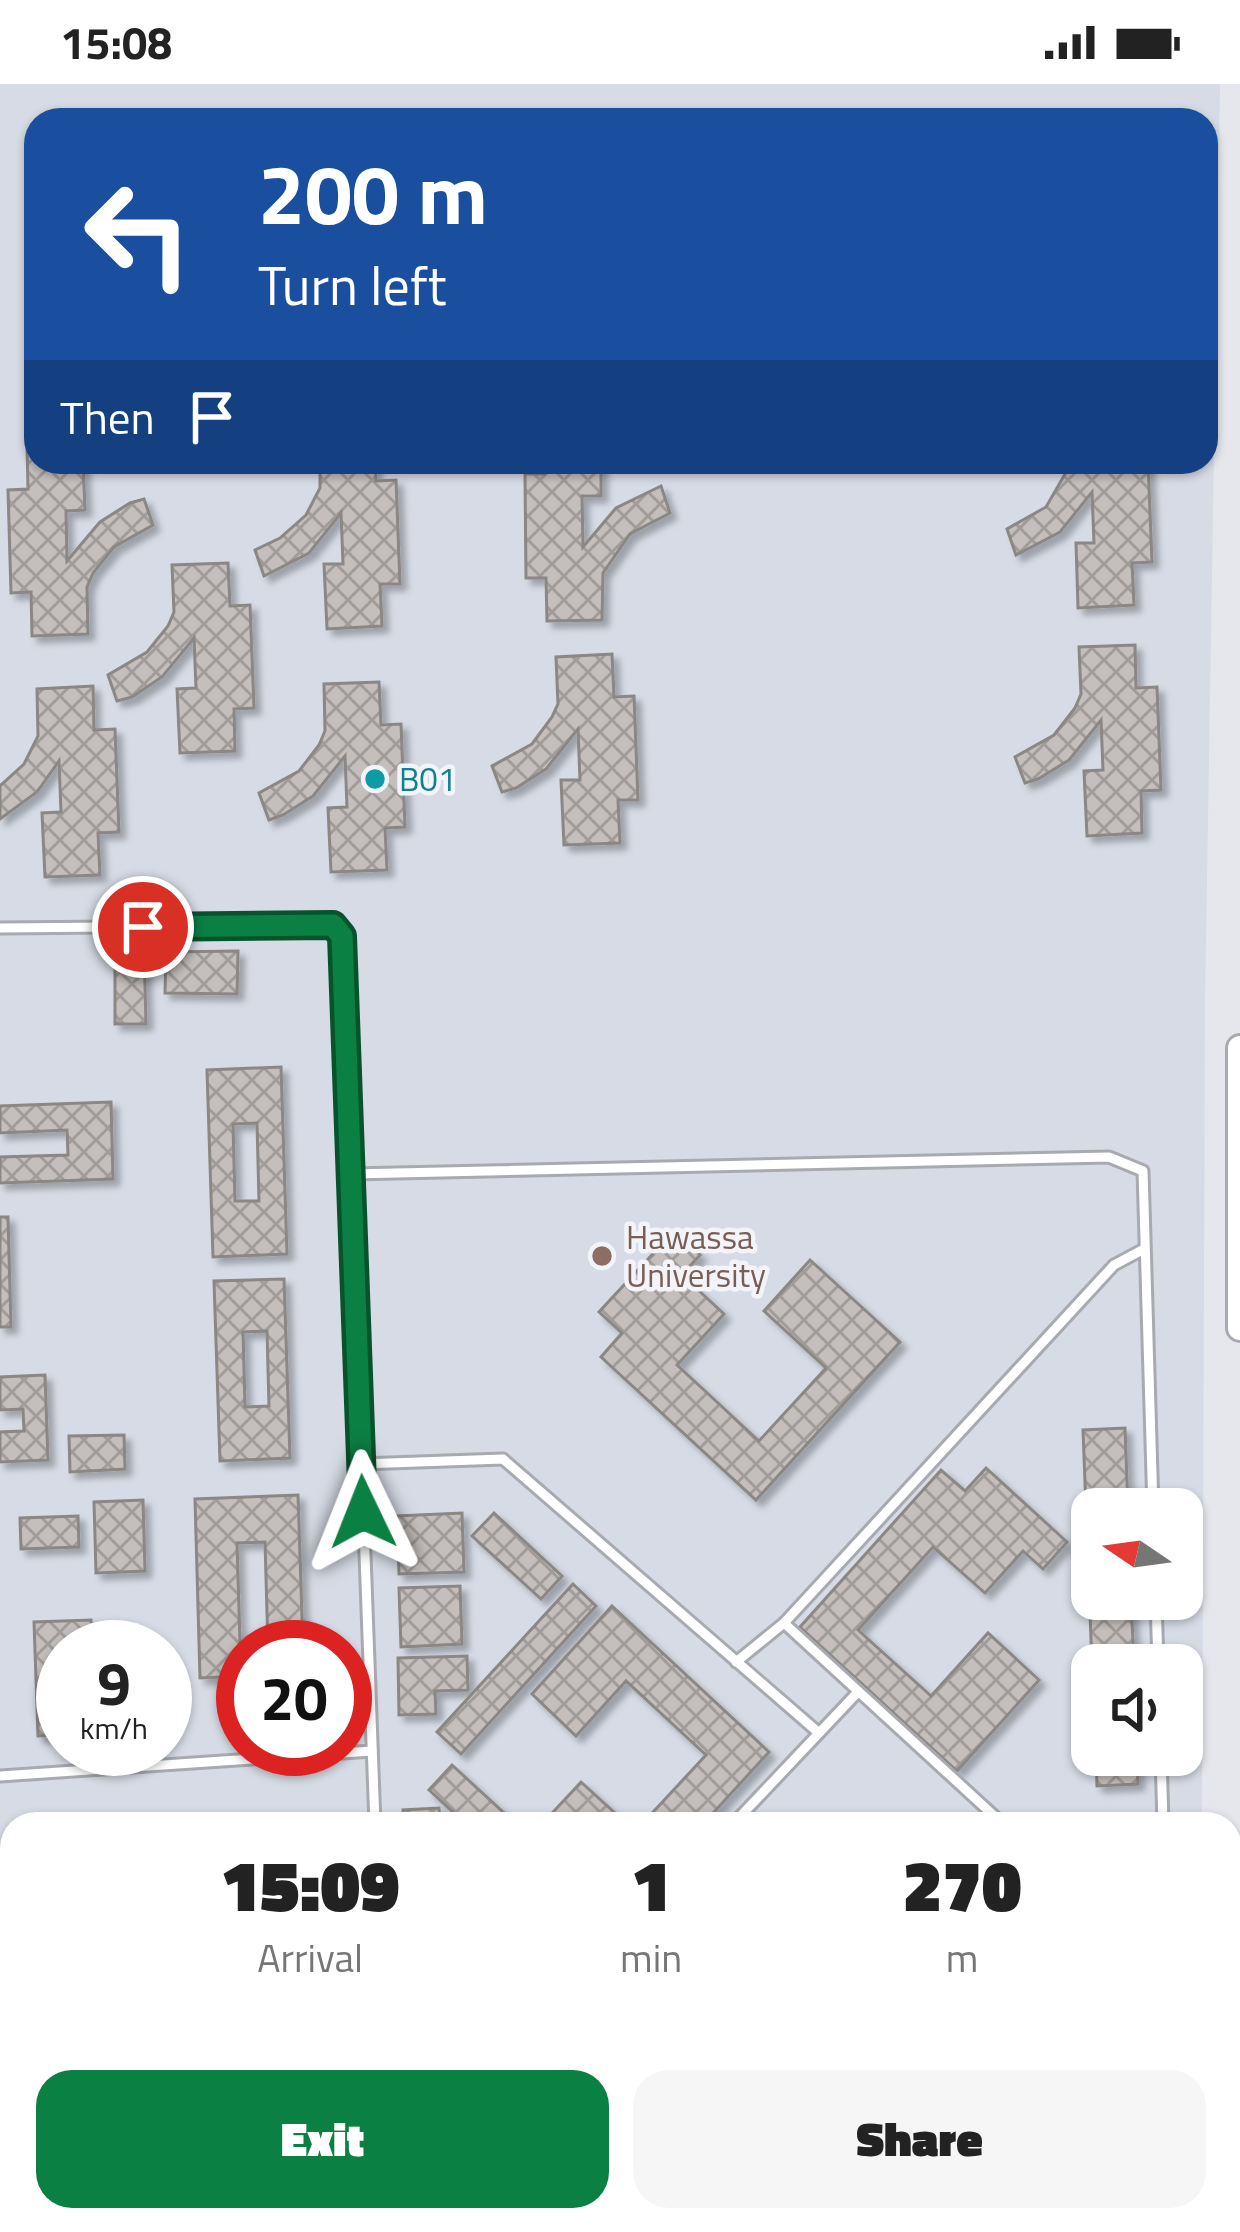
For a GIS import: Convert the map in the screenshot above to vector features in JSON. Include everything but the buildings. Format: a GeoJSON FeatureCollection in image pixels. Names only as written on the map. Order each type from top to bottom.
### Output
{"type":"FeatureCollection","features":[{"type":"Feature","properties":{"kind":"street"},"geometry":{"type":"LineString","coordinates":[[1240,1048],[1240,1328]]}},
{"type":"Feature","properties":{"kind":"lane"},"geometry":{"type":"LineString","coordinates":[[0,928],[333,925],[342,936],[367,1620]]}},
{"type":"Feature","properties":{"kind":"lane"},"geometry":{"type":"LineString","coordinates":[[351,1174],[1109,1157],[1143,1172],[1152,1488]]}},
{"type":"Feature","properties":{"kind":"lane"},"geometry":{"type":"LineString","coordinates":[[736,1662],[784,1623],[1114,1265],[1144,1249]]}},
{"type":"Feature","properties":{"kind":"lane"},"geometry":{"type":"LineString","coordinates":[[362,1464],[503,1459],[819,1733]]}},
{"type":"Feature","properties":{"kind":"lane"},"geometry":{"type":"LineString","coordinates":[[784,1623],[989,1812]]}},
{"type":"Feature","properties":{"kind":"lane"},"geometry":{"type":"LineString","coordinates":[[745,1812],[856,1694]]}},
{"type":"Feature","properties":{"kind":"lane"},"geometry":{"type":"LineString","coordinates":[[372,1751],[375,1812]]}},
{"type":"Feature","properties":{"kind":"lane"},"geometry":{"type":"LineString","coordinates":[[0,1776],[216,1761]]}},
{"type":"Feature","properties":{"kind":"lane"},"geometry":{"type":"LineString","coordinates":[[1162,1776],[1163,1812]]}},
{"type":"Feature","properties":{"kind":"shaded area","name":"Hawassa University"},"geometry":{"type":"Polygon","coordinates":[[[0,84],[1220,84],[1218,207],[1218,108],[24,108],[24,474],[1214,474],[1203,1550],[1203,1488],[1071,1488],[1071,1620],[1203,1620],[1203,1644],[1071,1644],[1071,1776],[1202,1776],[1202,1812],[0,1812],[0,84]]]}},
{"type":"Feature","properties":{"kind":"place","name":"B01"},"geometry":{"type":"Point","coordinates":[375,779]}},
{"type":"Feature","properties":{"kind":"place","name":"Hawassa University"},"geometry":{"type":"Point","coordinates":[602,1256]}},
{"type":"Feature","properties":{"kind":"route"},"geometry":{"type":"LineString","coordinates":[[143,927],[333,925],[342,936],[363,1512]]}}]}
